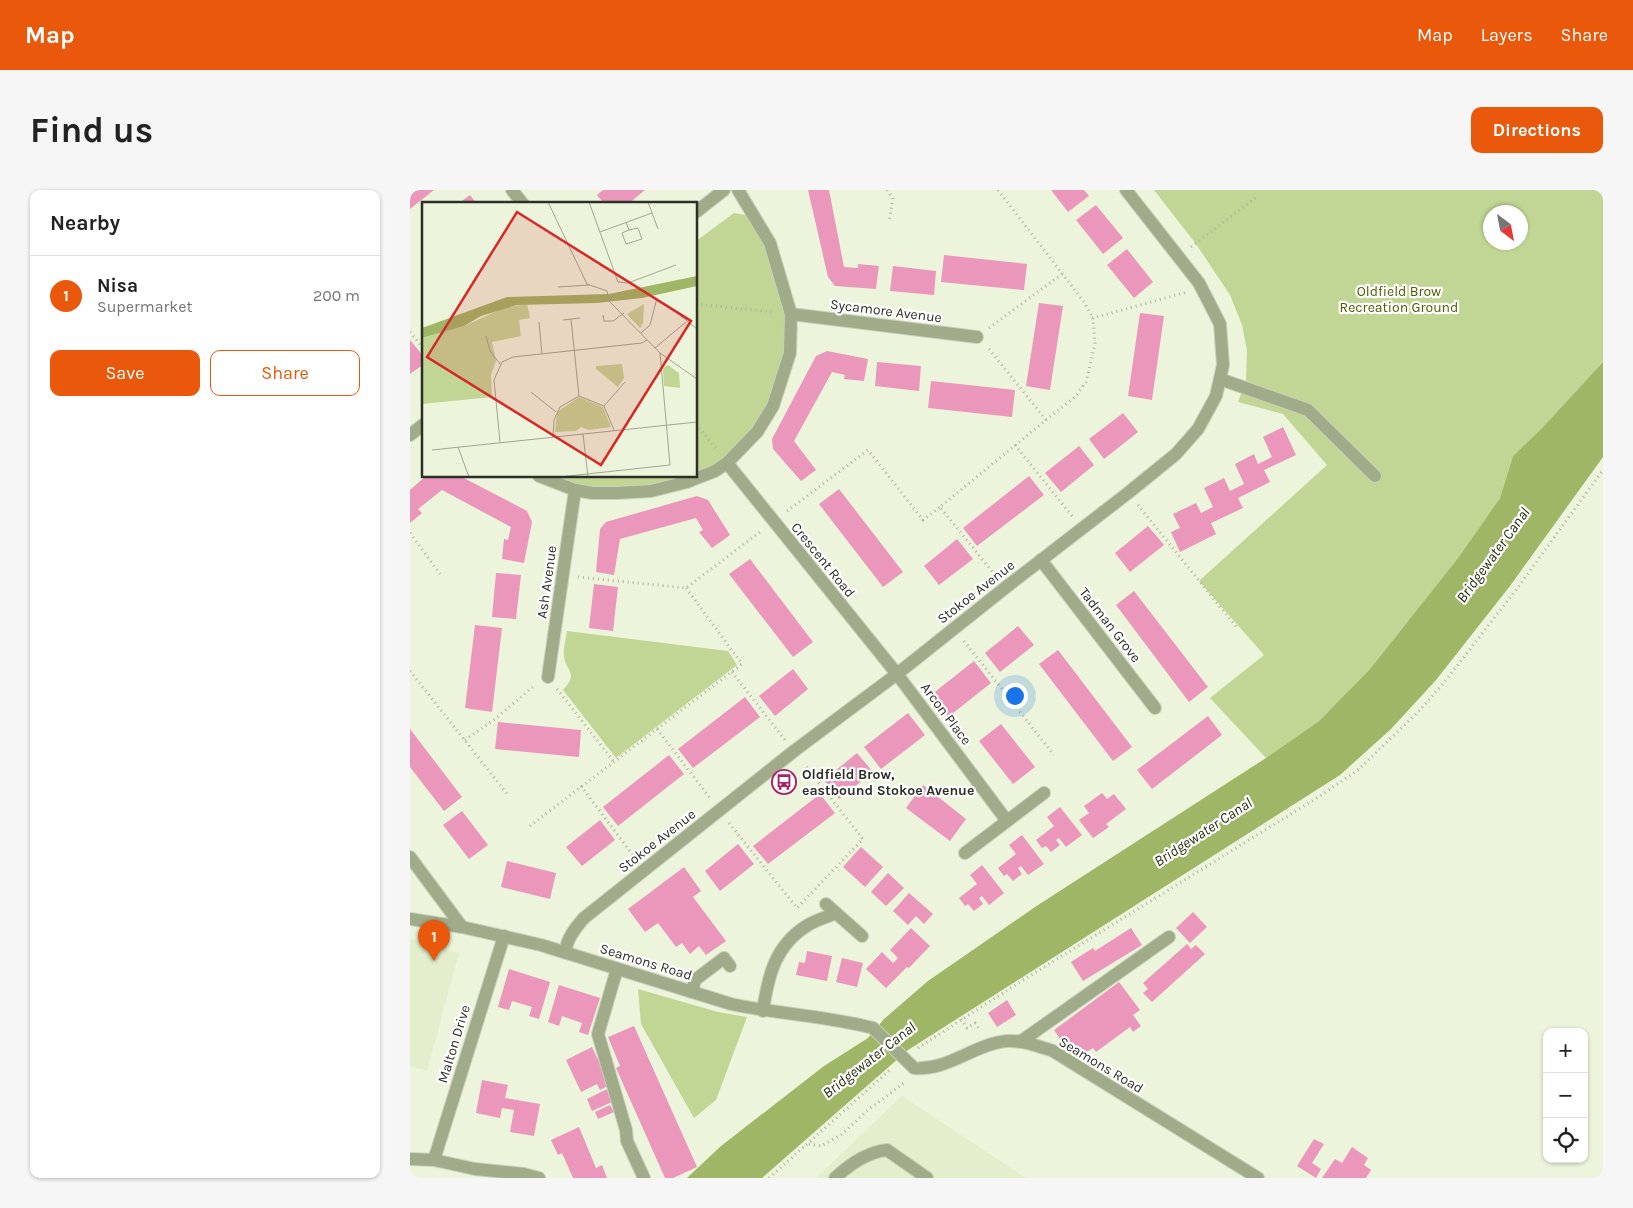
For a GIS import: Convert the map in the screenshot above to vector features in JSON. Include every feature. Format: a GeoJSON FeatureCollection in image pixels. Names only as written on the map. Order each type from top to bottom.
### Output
{"type":"FeatureCollection","features":[{"type":"Feature","properties":{"kind":"street"},"geometry":{"type":"LineString","coordinates":[[512,190],[521,202]]}},
{"type":"Feature","properties":{"kind":"street"},"geometry":{"type":"LineString","coordinates":[[698,210],[724,190]]}},
{"type":"Feature","properties":{"kind":"street"},"geometry":{"type":"LineString","coordinates":[[698,478],[727,464],[757,432],[773,406],[790,353],[791,314],[770,242],[738,190]]}},
{"type":"Feature","properties":{"kind":"street","name":"Stokoe Avenue"},"geometry":{"type":"LineString","coordinates":[[566,953],[566,948],[574,930],[584,918],[794,751],[897,674],[1128,493],[1176,454],[1198,429],[1216,396],[1223,365],[1220,324],[1202,288],[1126,190]]}},
{"type":"Feature","properties":{"kind":"street","name":"Sycamore Avenue"},"geometry":{"type":"LineString","coordinates":[[791,314],[977,337]]}},
{"type":"Feature","properties":{"kind":"street"},"geometry":{"type":"LineString","coordinates":[[1220,379],[1308,410],[1375,476]]}},
{"type":"Feature","properties":{"kind":"street"},"geometry":{"type":"LineString","coordinates":[[410,435],[422,426]]}},
{"type":"Feature","properties":{"kind":"street","name":"Crescent Road"},"geometry":{"type":"LineString","coordinates":[[727,464],[897,674]]}},
{"type":"Feature","properties":{"kind":"street"},"geometry":{"type":"LineString","coordinates":[[544,478],[574,490],[617,494],[650,491],[697,478]]}},
{"type":"Feature","properties":{"kind":"street","name":"Ash Avenue"},"geometry":{"type":"LineString","coordinates":[[548,677],[574,490]]}},
{"type":"Feature","properties":{"kind":"street","name":"Tadman Grove"},"geometry":{"type":"LineString","coordinates":[[1041,560],[1155,708]]}},
{"type":"Feature","properties":{"kind":"street","name":"Arcon Place"},"geometry":{"type":"LineString","coordinates":[[897,674],[1007,821]]}},
{"type":"Feature","properties":{"kind":"street"},"geometry":{"type":"LineString","coordinates":[[965,852],[1044,793]]}},
{"type":"Feature","properties":{"kind":"street"},"geometry":{"type":"LineString","coordinates":[[410,857],[462,927]]}},
{"type":"Feature","properties":{"kind":"street"},"geometry":{"type":"LineString","coordinates":[[826,904],[862,936]]}},
{"type":"Feature","properties":{"kind":"street"},"geometry":{"type":"LineString","coordinates":[[762,1011],[768,980],[778,955],[791,938],[808,925],[836,913]]}},
{"type":"Feature","properties":{"kind":"street","name":"Seamons Road"},"geometry":{"type":"LineString","coordinates":[[410,919],[462,927],[541,945],[692,992],[762,1011],[845,1021],[873,1028],[914,1068],[925,1069],[936,1066],[990,1045],[1006,1041],[1036,1045],[1053,1051],[1258,1178]]}},
{"type":"Feature","properties":{"kind":"street","name":"Malton Drive"},"geometry":{"type":"LineString","coordinates":[[434,1160],[504,936]]}},
{"type":"Feature","properties":{"kind":"street"},"geometry":{"type":"LineString","coordinates":[[1020,1042],[1169,938]]}},
{"type":"Feature","properties":{"kind":"street"},"geometry":{"type":"LineString","coordinates":[[692,992],[696,980],[724,958],[730,966]]}},
{"type":"Feature","properties":{"kind":"street"},"geometry":{"type":"LineString","coordinates":[[617,969],[598,1034],[626,1130],[627,1141],[644,1178]]}},
{"type":"Feature","properties":{"kind":"street"},"geometry":{"type":"LineString","coordinates":[[835,1178],[864,1156],[877,1151],[887,1150],[927,1178]]}},
{"type":"Feature","properties":{"kind":"street"},"geometry":{"type":"LineString","coordinates":[[410,1159],[434,1160],[539,1178]]}},
{"type":"Feature","properties":{"kind":"path"},"geometry":{"type":"LineString","coordinates":[[887,190],[893,198],[890,222]]}},
{"type":"Feature","properties":{"kind":"path"},"geometry":{"type":"LineString","coordinates":[[998,190],[1084,302],[1093,318],[1095,344],[1086,382],[1075,396],[940,507],[1005,588]]}},
{"type":"Feature","properties":{"kind":"path"},"geometry":{"type":"LineString","coordinates":[[1178,257],[1258,196]]}},
{"type":"Feature","properties":{"kind":"path"},"geometry":{"type":"LineString","coordinates":[[1046,420],[977,337],[1062,274]]}},
{"type":"Feature","properties":{"kind":"path"},"geometry":{"type":"LineString","coordinates":[[1093,318],[1202,288]]}},
{"type":"Feature","properties":{"kind":"path"},"geometry":{"type":"LineString","coordinates":[[698,304],[791,314]]}},
{"type":"Feature","properties":{"kind":"path"},"geometry":{"type":"LineString","coordinates":[[410,332],[422,347]]}},
{"type":"Feature","properties":{"kind":"path"},"geometry":{"type":"LineString","coordinates":[[698,427],[727,464]]}},
{"type":"Feature","properties":{"kind":"path"},"geometry":{"type":"LineString","coordinates":[[1015,446],[1082,528]]}},
{"type":"Feature","properties":{"kind":"path"},"geometry":{"type":"LineString","coordinates":[[913,1051],[961,1019],[1320,796],[1358,770],[1418,712],[1442,685],[1516,590],[1603,470]]}},
{"type":"Feature","properties":{"kind":"path"},"geometry":{"type":"LineString","coordinates":[[1128,493],[1238,629]]}},
{"type":"Feature","properties":{"kind":"path"},"geometry":{"type":"LineString","coordinates":[[410,533],[440,574]]}},
{"type":"Feature","properties":{"kind":"path"},"geometry":{"type":"LineString","coordinates":[[530,826],[742,664],[686,588]]}},
{"type":"Feature","properties":{"kind":"path"},"geometry":{"type":"LineString","coordinates":[[954,628],[1054,756]]}},
{"type":"Feature","properties":{"kind":"path"},"geometry":{"type":"LineString","coordinates":[[410,671],[508,795]]}},
{"type":"Feature","properties":{"kind":"path"},"geometry":{"type":"LineString","coordinates":[[657,729],[797,908],[863,839],[732,672]]}},
{"type":"Feature","properties":{"kind":"path"},"geometry":{"type":"LineString","coordinates":[[465,740],[495,719],[531,688],[548,677],[614,762]]}},
{"type":"Feature","properties":{"kind":"path"},"geometry":{"type":"LineString","coordinates":[[582,786],[644,870]]}},
{"type":"Feature","properties":{"kind":"path"},"geometry":{"type":"LineString","coordinates":[[961,1019],[967,1028],[975,1023],[977,1025]]}},
{"type":"Feature","properties":{"kind":"path"},"geometry":{"type":"LineString","coordinates":[[769,1178],[892,1068]]}},
{"type":"Feature","properties":{"kind":"path"},"geometry":{"type":"LineString","coordinates":[[808,1143],[821,1146],[841,1135],[868,1110],[909,1080],[914,1068]]}},
{"type":"Feature","properties":{"kind":"shaded area"},"geometry":{"type":"Polygon","coordinates":[[[410,939],[459,953],[427,1071],[410,1066],[410,939]]]}},
{"type":"Feature","properties":{"kind":"shaded area"},"geometry":{"type":"Polygon","coordinates":[[[902,1096],[1026,1178],[816,1178],[902,1096]]]}},
{"type":"Feature","properties":{"kind":"green space","name":"Oldfield Brow Recreation Ground"},"geometry":{"type":"Polygon","coordinates":[[[1154,190],[1603,190],[1603,362],[1542,428],[1513,456],[1500,498],[1458,558],[1370,669],[1319,721],[1266,758],[1210,698],[1264,655],[1199,581],[1327,465],[1283,414],[1238,402],[1246,380],[1247,350],[1242,325],[1230,295],[1196,244],[1154,190]]]}},
{"type":"Feature","properties":{"kind":"green space"},"geometry":{"type":"Polygon","coordinates":[[[734,213],[745,215],[767,244],[789,330],[770,405],[730,460],[698,474],[698,240],[734,213]]]}},
{"type":"Feature","properties":{"kind":"green space"},"geometry":{"type":"Polygon","coordinates":[[[554,478],[685,478],[649,487],[594,490],[554,478]]]}},
{"type":"Feature","properties":{"kind":"green space"},"geometry":{"type":"Polygon","coordinates":[[[567,631],[728,651],[737,665],[616,758],[563,690],[568,684],[571,675],[564,656],[567,631]]]}},
{"type":"Feature","properties":{"kind":"green space"},"geometry":{"type":"Polygon","coordinates":[[[638,989],[718,1012],[747,1017],[716,1100],[694,1118],[641,1024],[638,989]]]}},
{"type":"Feature","properties":{"kind":"water","name":"Bridgewater Canal"},"geometry":{"type":"Polygon","coordinates":[[[1603,362],[1603,457],[1510,586],[1436,680],[1391,729],[1340,775],[908,1050],[762,1178],[687,1178],[721,1146],[824,1066],[868,1038],[884,1019],[928,981],[1035,907],[1266,758],[1319,721],[1370,669],[1458,558],[1500,498],[1513,456],[1542,428],[1603,362]]]}},
{"type":"Feature","properties":{"kind":"building"},"geometry":{"type":"Polygon","coordinates":[[[410,190],[434,190],[410,209],[410,190]]]}},
{"type":"Feature","properties":{"kind":"building"},"geometry":{"type":"Polygon","coordinates":[[[603,190],[645,190],[630,202],[602,202],[597,195],[603,190]]]}},
{"type":"Feature","properties":{"kind":"building"},"geometry":{"type":"Polygon","coordinates":[[[808,190],[829,190],[844,267],[858,268],[858,264],[879,266],[876,289],[835,286],[828,277],[808,190]]]}},
{"type":"Feature","properties":{"kind":"building"},"geometry":{"type":"Polygon","coordinates":[[[1051,190],[1084,190],[1089,196],[1068,212],[1051,190]]]}},
{"type":"Feature","properties":{"kind":"building"},"geometry":{"type":"Polygon","coordinates":[[[470,195],[475,202],[461,202],[470,195]]]}},
{"type":"Feature","properties":{"kind":"building"},"geometry":{"type":"Polygon","coordinates":[[[1096,205],[1123,238],[1103,254],[1076,220],[1096,205]]]}},
{"type":"Feature","properties":{"kind":"building"},"geometry":{"type":"Polygon","coordinates":[[[1127,249],[1153,282],[1134,298],[1107,265],[1127,249]]]}},
{"type":"Feature","properties":{"kind":"building"},"geometry":{"type":"Polygon","coordinates":[[[944,255],[1027,264],[1024,290],[941,282],[944,255]]]}},
{"type":"Feature","properties":{"kind":"building"},"geometry":{"type":"Polygon","coordinates":[[[893,266],[936,271],[934,295],[890,291],[893,266]]]}},
{"type":"Feature","properties":{"kind":"building"},"geometry":{"type":"Polygon","coordinates":[[[1039,303],[1063,306],[1050,390],[1026,386],[1039,303]]]}},
{"type":"Feature","properties":{"kind":"building"},"geometry":{"type":"Polygon","coordinates":[[[1140,313],[1164,316],[1152,400],[1128,396],[1140,313]]]}},
{"type":"Feature","properties":{"kind":"building"},"geometry":{"type":"Polygon","coordinates":[[[410,340],[422,355],[422,365],[410,374],[410,340]]]}},
{"type":"Feature","properties":{"kind":"building"},"geometry":{"type":"Polygon","coordinates":[[[827,351],[868,359],[864,381],[844,379],[845,375],[832,372],[794,441],[816,470],[801,481],[773,449],[772,439],[816,356],[827,351]]]}},
{"type":"Feature","properties":{"kind":"building"},"geometry":{"type":"Polygon","coordinates":[[[877,362],[921,366],[919,391],[875,386],[877,362]]]}},
{"type":"Feature","properties":{"kind":"building"},"geometry":{"type":"Polygon","coordinates":[[[931,381],[1015,390],[1012,417],[928,408],[931,381]]]}},
{"type":"Feature","properties":{"kind":"building"},"geometry":{"type":"Polygon","coordinates":[[[1123,413],[1138,432],[1104,459],[1089,439],[1123,413]]]}},
{"type":"Feature","properties":{"kind":"building"},"geometry":{"type":"Polygon","coordinates":[[[1283,427],[1296,455],[1264,470],[1270,482],[1238,498],[1243,508],[1211,523],[1216,534],[1180,552],[1171,532],[1180,528],[1173,514],[1196,503],[1201,513],[1213,507],[1204,488],[1224,478],[1230,491],[1244,484],[1235,464],[1254,454],[1258,464],[1272,457],[1263,437],[1283,427]]]}},
{"type":"Feature","properties":{"kind":"building"},"geometry":{"type":"Polygon","coordinates":[[[1079,446],[1094,465],[1061,492],[1045,473],[1079,446]]]}},
{"type":"Feature","properties":{"kind":"building"},"geometry":{"type":"Polygon","coordinates":[[[1029,476],[1044,495],[977,546],[963,528],[1029,476]]]}},
{"type":"Feature","properties":{"kind":"building"},"geometry":{"type":"Polygon","coordinates":[[[424,478],[464,478],[527,511],[532,522],[524,563],[502,559],[504,539],[508,540],[511,527],[442,490],[418,509],[422,513],[410,523],[410,490],[424,478]]]}},
{"type":"Feature","properties":{"kind":"building"},"geometry":{"type":"Polygon","coordinates":[[[839,489],[903,572],[883,587],[819,504],[839,489]]]}},
{"type":"Feature","properties":{"kind":"building"},"geometry":{"type":"Polygon","coordinates":[[[697,496],[708,500],[730,535],[712,548],[699,532],[703,530],[696,518],[620,539],[614,575],[596,572],[600,529],[606,522],[697,496]]]}},
{"type":"Feature","properties":{"kind":"building"},"geometry":{"type":"Polygon","coordinates":[[[1148,526],[1164,545],[1130,572],[1115,553],[1148,526]]]}},
{"type":"Feature","properties":{"kind":"building"},"geometry":{"type":"Polygon","coordinates":[[[957,539],[973,559],[939,585],[924,566],[957,539]]]}},
{"type":"Feature","properties":{"kind":"building"},"geometry":{"type":"Polygon","coordinates":[[[750,559],[813,642],[793,657],[729,574],[750,559]]]}},
{"type":"Feature","properties":{"kind":"building"},"geometry":{"type":"Polygon","coordinates":[[[496,573],[521,575],[516,619],[492,617],[496,573]]]}},
{"type":"Feature","properties":{"kind":"building"},"geometry":{"type":"Polygon","coordinates":[[[594,584],[618,587],[613,631],[589,628],[594,584]]]}},
{"type":"Feature","properties":{"kind":"building"},"geometry":{"type":"Polygon","coordinates":[[[1134,591],[1208,687],[1189,702],[1116,605],[1134,591]]]}},
{"type":"Feature","properties":{"kind":"building"},"geometry":{"type":"Polygon","coordinates":[[[475,625],[502,628],[492,712],[465,708],[475,625]]]}},
{"type":"Feature","properties":{"kind":"building"},"geometry":{"type":"Polygon","coordinates":[[[1018,626],[1034,645],[1000,672],[985,653],[1018,626]]]}},
{"type":"Feature","properties":{"kind":"building"},"geometry":{"type":"Polygon","coordinates":[[[1058,650],[1132,747],[1113,761],[1039,664],[1058,650]]]}},
{"type":"Feature","properties":{"kind":"building"},"geometry":{"type":"Polygon","coordinates":[[[974,661],[991,683],[948,717],[931,695],[974,661]]]}},
{"type":"Feature","properties":{"kind":"building"},"geometry":{"type":"Polygon","coordinates":[[[793,669],[808,689],[775,716],[759,696],[793,669]]]}},
{"type":"Feature","properties":{"kind":"building"},"geometry":{"type":"Polygon","coordinates":[[[745,697],[760,717],[693,768],[678,749],[745,697]]]}},
{"type":"Feature","properties":{"kind":"building"},"geometry":{"type":"Polygon","coordinates":[[[908,713],[925,735],[881,769],[864,747],[908,713]]]}},
{"type":"Feature","properties":{"kind":"building"},"geometry":{"type":"Polygon","coordinates":[[[1208,716],[1222,735],[1152,789],[1137,770],[1208,716]]]}},
{"type":"Feature","properties":{"kind":"building"},"geometry":{"type":"Polygon","coordinates":[[[498,722],[581,730],[579,757],[495,749],[498,722]]]}},
{"type":"Feature","properties":{"kind":"building"},"geometry":{"type":"Polygon","coordinates":[[[1001,724],[1035,767],[1013,784],[979,741],[1001,724]]]}},
{"type":"Feature","properties":{"kind":"building"},"geometry":{"type":"Polygon","coordinates":[[[410,729],[462,797],[444,811],[410,767],[410,729]]]}},
{"type":"Feature","properties":{"kind":"building"},"geometry":{"type":"Polygon","coordinates":[[[857,753],[873,772],[839,799],[824,780],[857,753]]]}},
{"type":"Feature","properties":{"kind":"building"},"geometry":{"type":"Polygon","coordinates":[[[669,755],[684,774],[618,826],[603,807],[669,755]]]}},
{"type":"Feature","properties":{"kind":"building"},"geometry":{"type":"Polygon","coordinates":[[[923,785],[966,819],[950,841],[906,808],[923,785]]]}},
{"type":"Feature","properties":{"kind":"building"},"geometry":{"type":"Polygon","coordinates":[[[1102,793],[1107,799],[1114,794],[1126,809],[1106,824],[1109,827],[1093,838],[1079,820],[1089,813],[1084,806],[1102,793]]]}},
{"type":"Feature","properties":{"kind":"building"},"geometry":{"type":"Polygon","coordinates":[[[820,794],[835,813],[768,864],[753,846],[820,794]]]}},
{"type":"Feature","properties":{"kind":"building"},"geometry":{"type":"Polygon","coordinates":[[[1060,807],[1082,835],[1066,847],[1059,838],[1056,840],[1060,845],[1051,852],[1046,846],[1042,848],[1036,840],[1054,826],[1047,817],[1060,807]]]}},
{"type":"Feature","properties":{"kind":"building"},"geometry":{"type":"Polygon","coordinates":[[[462,811],[488,845],[469,859],[443,825],[462,811]]]}},
{"type":"Feature","properties":{"kind":"building"},"geometry":{"type":"Polygon","coordinates":[[[600,820],[615,840],[582,866],[566,847],[600,820]]]}},
{"type":"Feature","properties":{"kind":"building"},"geometry":{"type":"Polygon","coordinates":[[[1022,835],[1044,864],[1028,875],[1021,866],[1018,868],[1022,874],[1013,881],[1007,874],[1004,876],[998,868],[1016,854],[1009,845],[1022,835]]]}},
{"type":"Feature","properties":{"kind":"building"},"geometry":{"type":"Polygon","coordinates":[[[738,844],[754,864],[720,891],[705,871],[738,844]]]}},
{"type":"Feature","properties":{"kind":"building"},"geometry":{"type":"Polygon","coordinates":[[[861,847],[883,867],[865,887],[843,867],[861,847]]]}},
{"type":"Feature","properties":{"kind":"building"},"geometry":{"type":"Polygon","coordinates":[[[507,861],[556,873],[550,899],[501,887],[507,861]]]}},
{"type":"Feature","properties":{"kind":"building"},"geometry":{"type":"Polygon","coordinates":[[[982,865],[1004,893],[989,905],[982,896],[979,898],[983,904],[974,911],[968,904],[965,906],[959,898],[977,884],[970,875],[982,865]]]}},
{"type":"Feature","properties":{"kind":"building"},"geometry":{"type":"Polygon","coordinates":[[[684,867],[701,891],[693,897],[726,941],[706,955],[699,946],[690,954],[682,943],[676,947],[658,923],[645,932],[628,909],[684,867]]]}},
{"type":"Feature","properties":{"kind":"building"},"geometry":{"type":"Polygon","coordinates":[[[888,873],[904,888],[886,906],[871,892],[888,873]]]}},
{"type":"Feature","properties":{"kind":"building"},"geometry":{"type":"Polygon","coordinates":[[[909,893],[933,914],[924,924],[916,916],[908,925],[893,911],[909,893]]]}},
{"type":"Feature","properties":{"kind":"building"},"geometry":{"type":"Polygon","coordinates":[[[1193,912],[1207,927],[1190,943],[1176,928],[1193,912]]]}},
{"type":"Feature","properties":{"kind":"building"},"geometry":{"type":"Polygon","coordinates":[[[911,928],[930,946],[886,988],[866,969],[882,952],[893,963],[898,958],[890,950],[911,928]]]}},
{"type":"Feature","properties":{"kind":"building"},"geometry":{"type":"Polygon","coordinates":[[[1131,928],[1142,945],[1083,981],[1071,962],[1093,948],[1095,951],[1131,928]]]}},
{"type":"Feature","properties":{"kind":"building"},"geometry":{"type":"Polygon","coordinates":[[[1187,944],[1191,949],[1196,945],[1205,954],[1152,1002],[1143,993],[1148,989],[1143,983],[1187,944]]]}},
{"type":"Feature","properties":{"kind":"building"},"geometry":{"type":"Polygon","coordinates":[[[807,951],[832,956],[827,981],[796,975],[799,962],[805,963],[807,951]]]}},
{"type":"Feature","properties":{"kind":"building"},"geometry":{"type":"Polygon","coordinates":[[[842,958],[863,963],[857,987],[836,982],[842,958]]]}},
{"type":"Feature","properties":{"kind":"building"},"geometry":{"type":"Polygon","coordinates":[[[509,969],[550,982],[539,1019],[529,1016],[532,1007],[512,1001],[509,1010],[498,1007],[509,969]]]}},
{"type":"Feature","properties":{"kind":"building"},"geometry":{"type":"Polygon","coordinates":[[[1119,982],[1140,1010],[1133,1015],[1141,1026],[1133,1032],[1130,1027],[1096,1052],[1093,1048],[1085,1053],[1081,1047],[1071,1055],[1054,1030],[1119,982]]]}},
{"type":"Feature","properties":{"kind":"building"},"geometry":{"type":"Polygon","coordinates":[[[559,985],[600,998],[588,1035],[579,1032],[582,1023],[562,1016],[559,1026],[548,1022],[559,985]]]}},
{"type":"Feature","properties":{"kind":"building"},"geometry":{"type":"Polygon","coordinates":[[[1007,1000],[1016,1015],[997,1027],[988,1013],[1007,1000]]]}},
{"type":"Feature","properties":{"kind":"building"},"geometry":{"type":"Polygon","coordinates":[[[634,1026],[697,1167],[673,1178],[665,1178],[616,1068],[620,1066],[608,1037],[634,1026]]]}},
{"type":"Feature","properties":{"kind":"building"},"geometry":{"type":"Polygon","coordinates":[[[592,1047],[610,1085],[600,1090],[597,1084],[581,1092],[566,1060],[592,1047]]]}},
{"type":"Feature","properties":{"kind":"building"},"geometry":{"type":"Polygon","coordinates":[[[482,1080],[508,1085],[505,1098],[540,1104],[534,1136],[510,1132],[514,1110],[502,1108],[500,1118],[476,1113],[482,1080]]]}},
{"type":"Feature","properties":{"kind":"building"},"geometry":{"type":"Polygon","coordinates":[[[607,1089],[612,1102],[592,1111],[587,1099],[607,1089]]]}},
{"type":"Feature","properties":{"kind":"building"},"geometry":{"type":"Polygon","coordinates":[[[610,1105],[614,1112],[598,1119],[595,1112],[610,1105]]]}},
{"type":"Feature","properties":{"kind":"building"},"geometry":{"type":"Polygon","coordinates":[[[579,1127],[596,1168],[602,1165],[607,1178],[573,1178],[562,1153],[558,1155],[551,1140],[579,1127]]]}},
{"type":"Feature","properties":{"kind":"building"},"geometry":{"type":"Polygon","coordinates":[[[1314,1139],[1324,1144],[1312,1163],[1321,1169],[1316,1178],[1297,1166],[1314,1139]]]}},
{"type":"Feature","properties":{"kind":"building"},"geometry":{"type":"Polygon","coordinates":[[[1352,1147],[1368,1158],[1364,1165],[1371,1170],[1366,1178],[1322,1178],[1335,1159],[1342,1163],[1352,1147]]]}},
{"type":"Feature","properties":{"kind":"place","name":"Oldfield Brow, eastbound Stokoe Avenue"},"geometry":{"type":"Point","coordinates":[784,782]}},
{"type":"Feature","properties":{"kind":"place","name":"Nisa"},"geometry":{"type":"Point","coordinates":[434,961]}}]}
